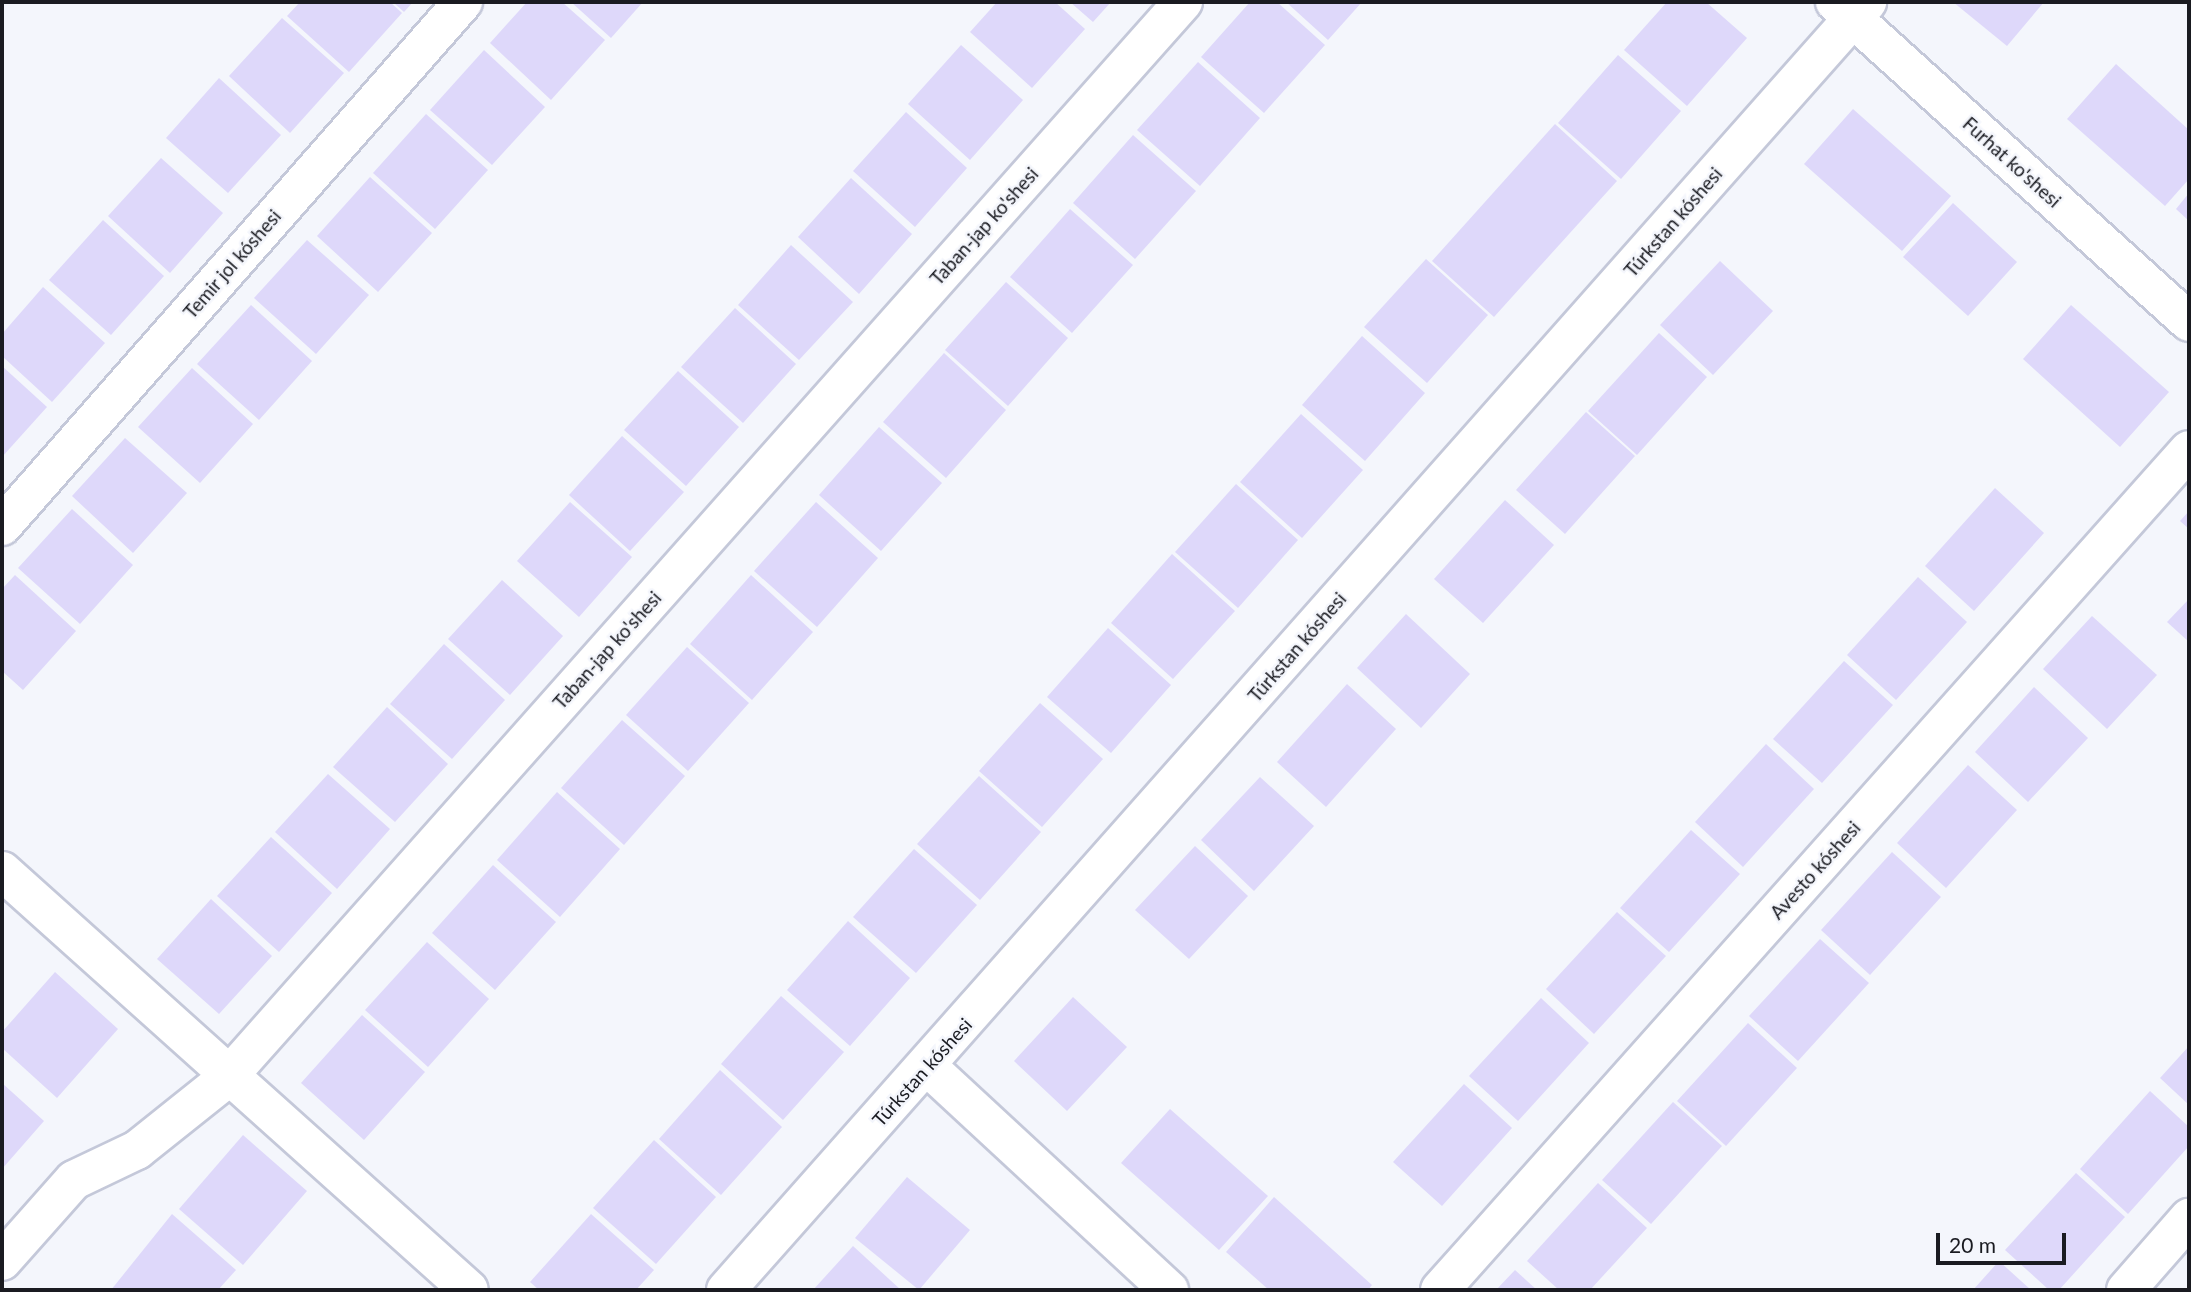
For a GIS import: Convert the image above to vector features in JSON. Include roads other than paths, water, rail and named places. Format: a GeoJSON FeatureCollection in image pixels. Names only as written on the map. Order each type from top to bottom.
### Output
{"type":"FeatureCollection","features":[{"type":"Feature","properties":{"kind":"street","name":"Temir jol kóshesi"},"geometry":{"type":"LineString","coordinates":[[2,527],[463,2]]}},
{"type":"Feature","properties":{"kind":"street","name":"Taban-jap ko'shesi"},"geometry":{"type":"LineString","coordinates":[[2,1261],[74,1180],[137,1150],[226,1079],[1183,2]]}},
{"type":"Feature","properties":{"kind":"street","name":"Furhat ko'shesi"},"geometry":{"type":"LineString","coordinates":[[1852,7],[2189,322]]}},
{"type":"Feature","properties":{"kind":"street","name":"Túrkstan kóshesi"},"geometry":{"type":"LineString","coordinates":[[726,1290],[927,1066],[1852,7]]}},
{"type":"Feature","properties":{"kind":"street","name":"Avesto kóshesi"},"geometry":{"type":"LineString","coordinates":[[1440,1290],[2189,450]]}},
{"type":"Feature","properties":{"kind":"street"},"geometry":{"type":"LineString","coordinates":[[2,871],[226,1079],[469,1290]]}},
{"type":"Feature","properties":{"kind":"street"},"geometry":{"type":"LineString","coordinates":[[927,1066],[1169,1290]]}},
{"type":"Feature","properties":{"kind":"street"},"geometry":{"type":"LineString","coordinates":[[2126,1290],[2189,1218]]}}]}
